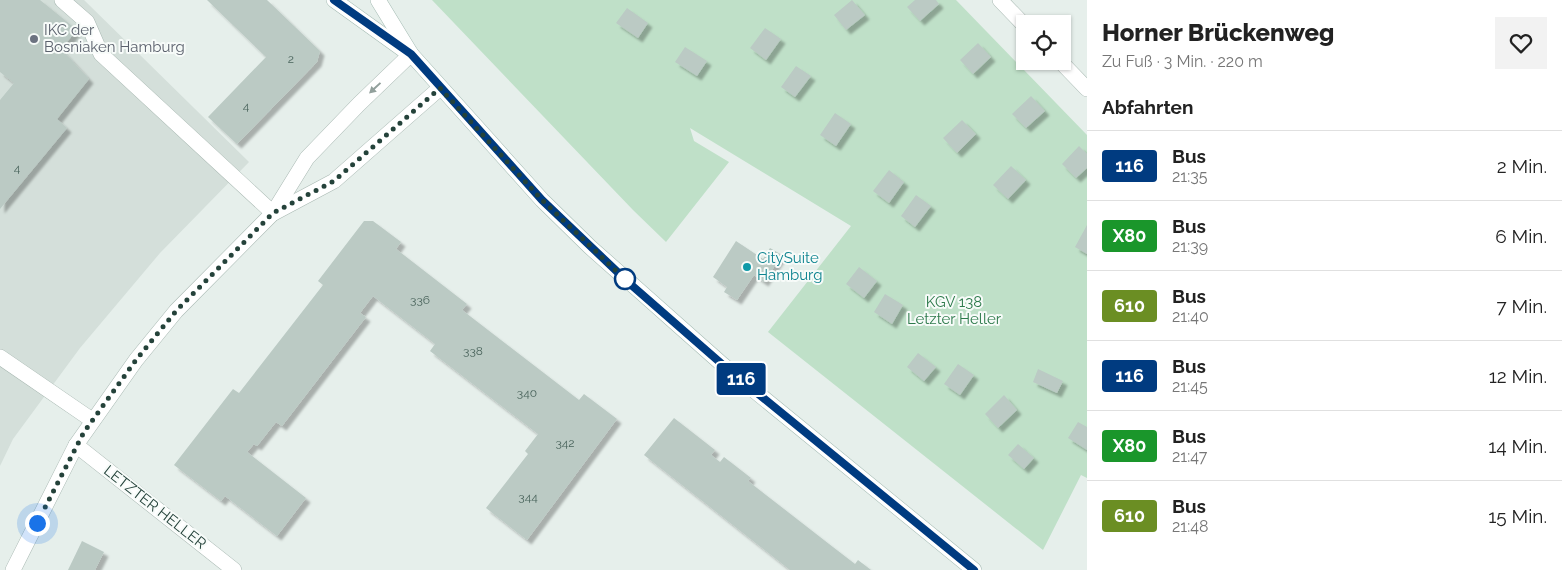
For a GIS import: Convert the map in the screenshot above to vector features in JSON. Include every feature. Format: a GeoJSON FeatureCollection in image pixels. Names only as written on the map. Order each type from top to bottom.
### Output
{"type":"FeatureCollection","features":[{"type":"Feature","properties":{"kind":"street"},"geometry":{"type":"LineString","coordinates":[[62,0],[87,22],[101,54],[273,213]]}},
{"type":"Feature","properties":{"kind":"street"},"geometry":{"type":"LineString","coordinates":[[334,0],[411,54]]}},
{"type":"Feature","properties":{"kind":"street"},"geometry":{"type":"LineString","coordinates":[[378,0],[411,54],[542,200],[616,271],[723,365],[970,569]]}},
{"type":"Feature","properties":{"kind":"street"},"geometry":{"type":"LineString","coordinates":[[1000,0],[1016,17]]}},
{"type":"Feature","properties":{"kind":"street"},"geometry":{"type":"LineString","coordinates":[[13,570],[76,445],[136,360],[176,311],[273,213],[307,158],[358,104],[411,54]]}},
{"type":"Feature","properties":{"kind":"street"},"geometry":{"type":"LineString","coordinates":[[1069,70],[1087,89]]}},
{"type":"Feature","properties":{"kind":"street"},"geometry":{"type":"LineString","coordinates":[[273,213],[334,181],[440,88]]}},
{"type":"Feature","properties":{"kind":"street"},"geometry":{"type":"LineString","coordinates":[[0,357],[92,420]]}},
{"type":"Feature","properties":{"kind":"street","name":"LETZTER HELLER"},"geometry":{"type":"LineString","coordinates":[[76,445],[234,570]]}},
{"type":"Feature","properties":{"kind":"shaded area"},"geometry":{"type":"Polygon","coordinates":[[[0,0],[84,0],[249,162],[160,253],[80,348],[13,439],[0,466],[0,0]]]}},
{"type":"Feature","properties":{"kind":"green space","name":"KGV 138 Letzter Heller"},"geometry":{"type":"Polygon","coordinates":[[[432,0],[956,0],[1016,62],[1016,70],[1024,70],[1087,135],[1087,478],[1081,475],[1043,550],[768,332],[851,226],[690,128],[694,141],[729,162],[666,242],[432,0]]]}},
{"type":"Feature","properties":{"kind":"building"},"geometry":{"type":"Polygon","coordinates":[[[0,0],[40,0],[77,30],[61,49],[89,79],[57,119],[67,128],[0,209],[0,100],[14,83],[0,72],[0,0]]]}},
{"type":"Feature","properties":{"kind":"building"},"geometry":{"type":"Polygon","coordinates":[[[207,0],[267,0],[320,51],[317,62],[237,144],[208,117],[266,57],[207,0]]]}},
{"type":"Feature","properties":{"kind":"building"},"geometry":{"type":"Polygon","coordinates":[[[852,0],[865,15],[846,30],[834,15],[852,0]]]}},
{"type":"Feature","properties":{"kind":"building"},"geometry":{"type":"Polygon","coordinates":[[[915,0],[936,0],[939,4],[920,21],[907,7],[915,0]]]}},
{"type":"Feature","properties":{"kind":"building"},"geometry":{"type":"Polygon","coordinates":[[[627,8],[648,23],[638,38],[616,23],[627,8]]]}},
{"type":"Feature","properties":{"kind":"building"},"geometry":{"type":"Polygon","coordinates":[[[765,28],[781,39],[766,60],[750,48],[765,28]]]}},
{"type":"Feature","properties":{"kind":"building"},"geometry":{"type":"Polygon","coordinates":[[[978,43],[991,57],[973,74],[960,60],[978,43]]]}},
{"type":"Feature","properties":{"kind":"building"},"geometry":{"type":"Polygon","coordinates":[[[685,47],[707,61],[697,76],[675,62],[685,47]]]}},
{"type":"Feature","properties":{"kind":"building"},"geometry":{"type":"Polygon","coordinates":[[[796,66],[811,76],[795,97],[781,87],[796,66]]]}},
{"type":"Feature","properties":{"kind":"building"},"geometry":{"type":"Polygon","coordinates":[[[1031,96],[1045,111],[1026,128],[1012,114],[1031,96]]]}},
{"type":"Feature","properties":{"kind":"building"},"geometry":{"type":"Polygon","coordinates":[[[835,113],[851,124],[836,146],[820,135],[835,113]]]}},
{"type":"Feature","properties":{"kind":"building"},"geometry":{"type":"Polygon","coordinates":[[[962,120],[976,134],[957,153],[943,138],[962,120]]]}},
{"type":"Feature","properties":{"kind":"building"},"geometry":{"type":"Polygon","coordinates":[[[1079,146],[1087,154],[1087,168],[1076,178],[1062,164],[1079,146]]]}},
{"type":"Feature","properties":{"kind":"building"},"geometry":{"type":"Polygon","coordinates":[[[1011,166],[1026,180],[1008,199],[993,185],[1011,166]]]}},
{"type":"Feature","properties":{"kind":"building"},"geometry":{"type":"Polygon","coordinates":[[[889,170],[904,182],[889,203],[873,191],[889,170]]]}},
{"type":"Feature","properties":{"kind":"building"},"geometry":{"type":"Polygon","coordinates":[[[916,195],[931,206],[915,227],[901,216],[916,195]]]}},
{"type":"Feature","properties":{"kind":"building"},"geometry":{"type":"Polygon","coordinates":[[[364,221],[373,221],[401,242],[396,249],[467,304],[462,310],[579,400],[584,394],[617,419],[527,540],[486,508],[528,454],[525,451],[538,434],[430,351],[435,344],[373,296],[360,313],[366,317],[282,426],[276,422],[257,446],[254,444],[247,452],[306,498],[277,536],[225,496],[221,501],[174,465],[233,389],[239,393],[323,285],[318,281],[364,221]]]}},
{"type":"Feature","properties":{"kind":"building"},"geometry":{"type":"Polygon","coordinates":[[[1087,225],[1087,254],[1075,247],[1087,225]]]}},
{"type":"Feature","properties":{"kind":"building","name":"CitySuite Hamburg"},"geometry":{"type":"Polygon","coordinates":[[[736,241],[763,259],[770,248],[782,255],[764,282],[754,275],[737,300],[724,292],[727,287],[713,277],[736,241]]]}},
{"type":"Feature","properties":{"kind":"building"},"geometry":{"type":"Polygon","coordinates":[[[859,267],[877,281],[864,298],[846,284],[859,267]]]}},
{"type":"Feature","properties":{"kind":"building"},"geometry":{"type":"Polygon","coordinates":[[[885,294],[903,305],[892,324],[874,312],[885,294]]]}},
{"type":"Feature","properties":{"kind":"building"},"geometry":{"type":"Polygon","coordinates":[[[918,353],[936,367],[924,381],[907,367],[918,353]]]}},
{"type":"Feature","properties":{"kind":"building"},"geometry":{"type":"Polygon","coordinates":[[[958,364],[974,375],[960,395],[944,384],[958,364]]]}},
{"type":"Feature","properties":{"kind":"building"},"geometry":{"type":"Polygon","coordinates":[[[1038,369],[1063,381],[1057,393],[1033,382],[1038,369]]]}},
{"type":"Feature","properties":{"kind":"building"},"geometry":{"type":"Polygon","coordinates":[[[1004,395],[1017,410],[998,428],[985,414],[1004,395]]]}},
{"type":"Feature","properties":{"kind":"building"},"geometry":{"type":"Polygon","coordinates":[[[674,418],[715,450],[711,455],[720,462],[724,457],[751,478],[748,481],[855,564],[858,560],[871,570],[790,570],[644,455],[674,418]]]}},
{"type":"Feature","properties":{"kind":"building"},"geometry":{"type":"Polygon","coordinates":[[[1078,422],[1087,427],[1087,450],[1068,438],[1078,422]]]}},
{"type":"Feature","properties":{"kind":"building"},"geometry":{"type":"Polygon","coordinates":[[[1018,444],[1034,458],[1024,469],[1008,455],[1018,444]]]}},
{"type":"Feature","properties":{"kind":"building"},"geometry":{"type":"Polygon","coordinates":[[[82,541],[104,552],[95,570],[68,570],[82,541]]]}},
{"type":"Feature","properties":{"kind":"bus line","name":"116"},"geometry":{"type":"LineString","coordinates":[[334,0],[411,54],[542,200],[629,283],[723,365],[974,570]]}},
{"type":"Feature","properties":{"kind":"place","name":"IKC der Bosniaken Hamburg"},"geometry":{"type":"Point","coordinates":[34,39]}},
{"type":"Feature","properties":{"kind":"place","name":"CitySuite Hamburg"},"geometry":{"type":"Point","coordinates":[747,267]}},
{"type":"Feature","properties":{"kind":"route"},"geometry":{"type":"LineString","coordinates":[[37,523],[84,432],[136,360],[176,311],[273,213],[334,181],[440,88],[542,200],[629,283],[625,279]]}}]}
